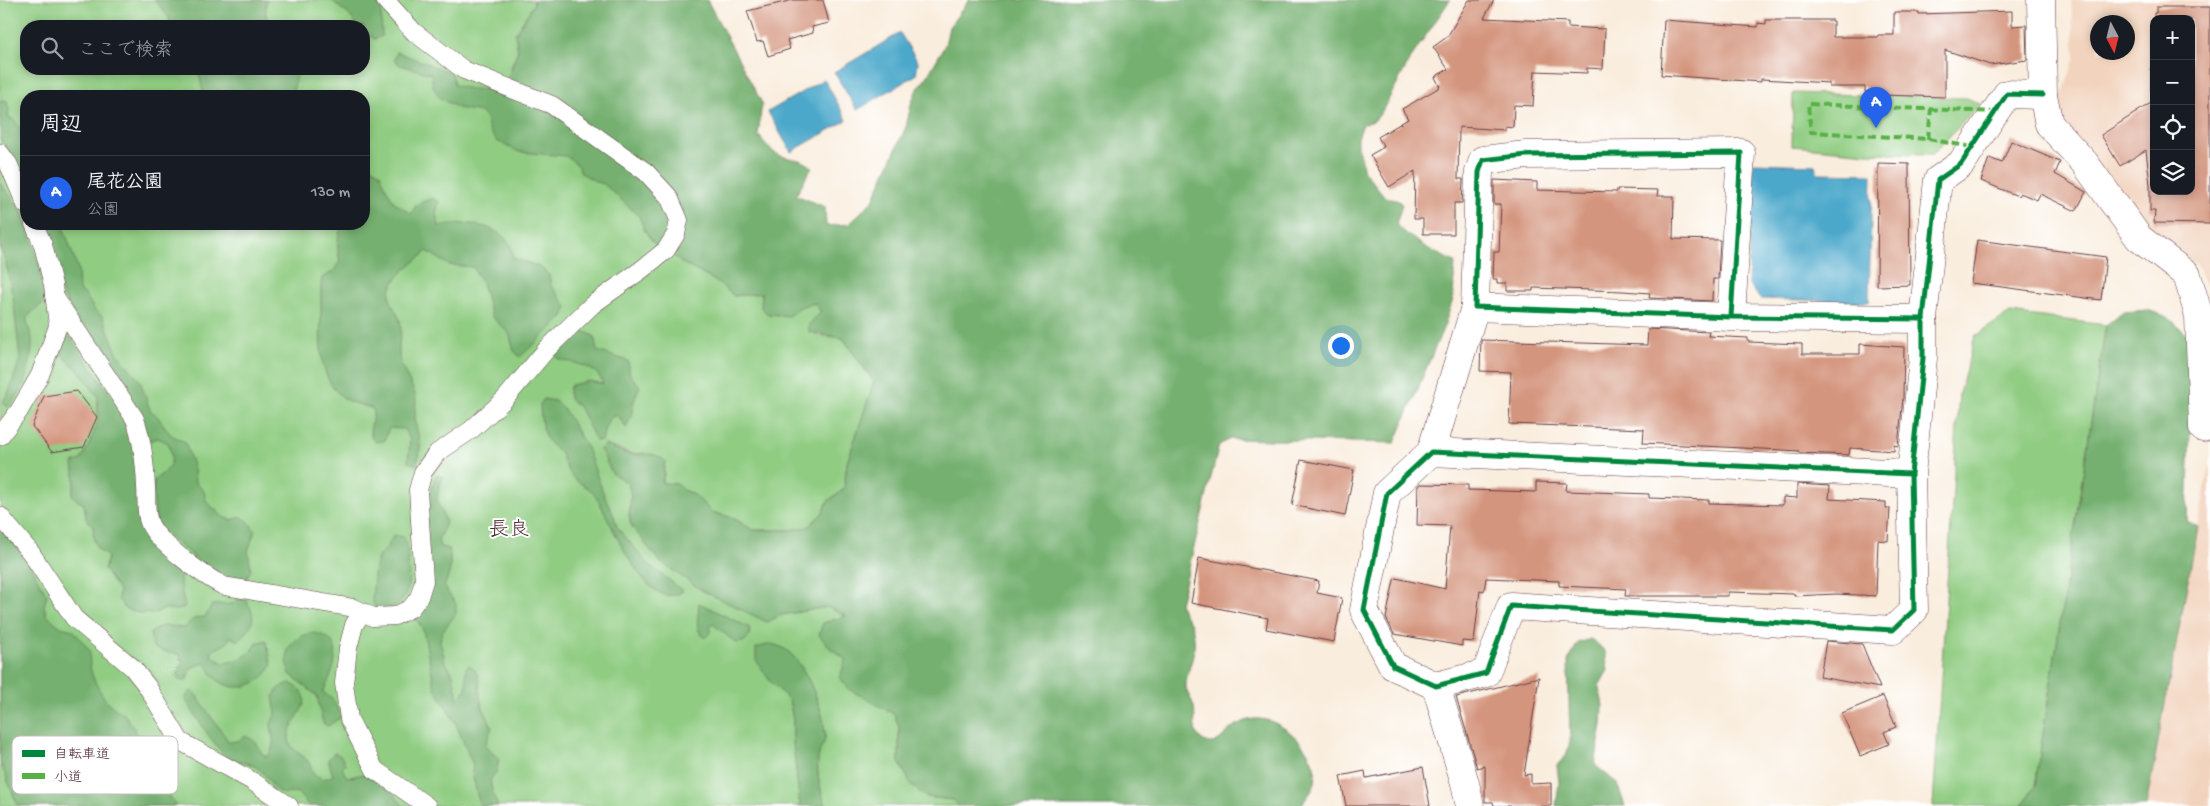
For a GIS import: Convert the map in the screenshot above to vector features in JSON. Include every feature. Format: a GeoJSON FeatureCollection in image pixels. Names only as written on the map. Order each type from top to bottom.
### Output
{"type":"FeatureCollection","features":[{"type":"Feature","properties":{"kind":"street"},"geometry":{"type":"LineString","coordinates":[[2041,0],[2043,95],[2049,124],[2084,162],[2138,238],[2187,275],[2199,316],[2203,428]]}},
{"type":"Feature","properties":{"kind":"street"},"geometry":{"type":"LineString","coordinates":[[1731,316],[1741,153],[1526,155],[1483,160],[1479,172],[1476,307],[1431,452],[1387,493],[1364,610],[1394,666],[1436,686],[1486,673],[1511,606],[1892,630],[1914,610],[1911,474],[1923,358],[1923,319],[1938,180],[1961,164],[2007,94],[2043,95]]}},
{"type":"Feature","properties":{"kind":"street"},"geometry":{"type":"LineString","coordinates":[[1476,307],[1731,316],[1923,319]]}},
{"type":"Feature","properties":{"kind":"street"},"geometry":{"type":"LineString","coordinates":[[1431,452],[1911,474]]}},
{"type":"Feature","properties":{"kind":"street"},"geometry":{"type":"LineString","coordinates":[[1436,686],[1470,806]]}},
{"type":"Feature","properties":{"kind":"lane"},"geometry":{"type":"LineString","coordinates":[[54,296],[135,419],[141,435],[148,519],[152,531],[206,577],[224,586],[354,608],[373,617],[395,616],[411,608],[419,597],[424,581],[418,490],[423,472],[437,453],[471,430],[504,400],[547,350],[592,305],[666,250],[676,234],[679,220],[669,196],[646,172],[552,105],[464,70],[414,32],[385,0]]}},
{"type":"Feature","properties":{"kind":"lane"},"geometry":{"type":"LineString","coordinates":[[0,153],[9,165],[20,191]]}},
{"type":"Feature","properties":{"kind":"lane"},"geometry":{"type":"LineString","coordinates":[[0,436],[19,411],[40,375],[58,326],[54,296],[43,245],[37,230]]}},
{"type":"Feature","properties":{"kind":"lane"},"geometry":{"type":"LineString","coordinates":[[0,516],[31,553],[74,618],[89,632],[112,648],[137,673],[177,736]]}},
{"type":"Feature","properties":{"kind":"lane"},"geometry":{"type":"LineString","coordinates":[[362,612],[354,626],[348,648],[344,683],[349,720],[375,770],[427,806]]}},
{"type":"Feature","properties":{"kind":"lane"},"geometry":{"type":"LineString","coordinates":[[178,738],[180,741],[252,781],[289,806]]}},
{"type":"Feature","properties":{"kind":"shaded area"},"geometry":{"type":"Polygon","coordinates":[[[2071,0],[2210,0],[2210,292],[2197,265],[2144,222],[2055,119],[2075,57],[2071,0]]]}},
{"type":"Feature","properties":{"kind":"shaded area"},"geometry":{"type":"Polygon","coordinates":[[[2210,461],[2210,806],[2146,806],[2198,527],[2210,461]]]}},
{"type":"Feature","properties":{"kind":"green space"},"geometry":{"type":"Polygon","coordinates":[[[0,0],[534,0],[533,5],[515,34],[518,50],[510,70],[556,101],[680,262],[719,283],[734,296],[763,293],[788,316],[802,306],[815,303],[821,312],[809,324],[817,335],[843,338],[874,382],[847,463],[844,489],[828,501],[822,514],[808,527],[791,530],[753,530],[733,518],[712,512],[695,495],[685,491],[677,484],[662,483],[665,471],[644,453],[632,454],[605,445],[612,473],[628,483],[631,496],[629,515],[767,622],[781,615],[828,607],[846,617],[830,648],[846,660],[872,701],[894,714],[899,727],[899,762],[926,797],[953,800],[959,806],[826,806],[818,773],[819,753],[825,739],[818,704],[801,666],[784,649],[771,644],[770,681],[789,700],[793,719],[793,742],[800,806],[0,806],[0,0]]]}},
{"type":"Feature","properties":{"kind":"green space"},"geometry":{"type":"Polygon","coordinates":[[[155,0],[266,0],[266,16],[268,20],[169,20],[155,0]]]}},
{"type":"Feature","properties":{"kind":"green space"},"geometry":{"type":"Polygon","coordinates":[[[331,0],[377,0],[381,12],[382,36],[375,39],[370,36],[370,20],[353,20],[331,0]]]}},
{"type":"Feature","properties":{"kind":"green space"},"geometry":{"type":"Polygon","coordinates":[[[534,0],[707,0],[762,103],[758,135],[775,153],[803,161],[812,167],[796,195],[825,207],[826,226],[849,224],[873,200],[906,127],[916,91],[927,77],[945,45],[949,27],[969,0],[1450,0],[1412,56],[1381,113],[1374,121],[1363,124],[1358,138],[1358,147],[1364,171],[1385,197],[1399,201],[1402,205],[1396,224],[1424,246],[1455,262],[1453,299],[1445,324],[1395,443],[1230,439],[1219,445],[1180,604],[1182,611],[1191,624],[1194,635],[1193,654],[1186,686],[1194,707],[1197,734],[1204,741],[1214,743],[1233,727],[1254,719],[1277,724],[1288,731],[1298,739],[1306,750],[1315,772],[1314,786],[1301,806],[959,806],[953,800],[926,797],[912,786],[899,762],[899,727],[894,714],[848,689],[840,677],[846,659],[830,648],[819,635],[823,623],[846,616],[828,607],[781,615],[767,622],[703,591],[659,561],[631,525],[629,515],[631,496],[628,483],[612,473],[600,449],[604,445],[621,452],[652,454],[660,458],[665,461],[662,483],[677,484],[685,491],[695,495],[712,512],[733,518],[753,530],[791,530],[808,527],[822,514],[828,501],[844,489],[847,463],[874,382],[843,338],[809,332],[809,324],[821,312],[815,303],[802,306],[788,316],[768,314],[761,308],[762,293],[734,296],[719,283],[680,262],[671,252],[681,208],[507,81],[518,50],[515,34],[533,5],[534,0]]]}},
{"type":"Feature","properties":{"kind":"green space"},"geometry":{"type":"Polygon","coordinates":[[[397,52],[452,73],[454,85],[471,89],[498,90],[546,108],[641,174],[665,201],[671,215],[671,227],[662,246],[655,245],[645,231],[639,216],[604,184],[581,173],[578,165],[566,156],[519,152],[497,141],[490,132],[486,118],[480,112],[458,108],[440,98],[433,86],[431,74],[400,65],[394,60],[397,52]]]}},
{"type":"Feature","properties":{"kind":"green space"},"geometry":{"type":"Polygon","coordinates":[[[199,75],[296,75],[294,90],[203,90],[199,75]]]}},
{"type":"Feature","properties":{"kind":"green space"},"geometry":{"type":"Polygon","coordinates":[[[1793,93],[1967,98],[1980,104],[1933,154],[1868,153],[1792,146],[1793,93]]]}},
{"type":"Feature","properties":{"kind":"green space"},"geometry":{"type":"Polygon","coordinates":[[[6,100],[9,108],[8,116],[20,128],[20,171],[16,161],[0,139],[0,102],[6,100]]]}},
{"type":"Feature","properties":{"kind":"green space"},"geometry":{"type":"Polygon","coordinates":[[[370,166],[380,173],[394,202],[411,214],[417,204],[432,198],[439,202],[436,213],[439,226],[448,224],[476,225],[486,227],[502,236],[510,244],[513,258],[540,267],[549,275],[551,286],[567,307],[562,318],[520,357],[514,351],[509,333],[492,317],[482,283],[473,267],[449,265],[427,251],[399,276],[392,286],[390,296],[401,325],[399,358],[416,397],[415,421],[420,449],[416,465],[408,462],[410,440],[404,429],[389,428],[384,441],[375,442],[370,431],[374,410],[345,399],[335,390],[324,368],[321,343],[322,278],[333,272],[340,261],[338,251],[340,230],[370,230],[370,166]]]}},
{"type":"Feature","properties":{"kind":"green space"},"geometry":{"type":"Polygon","coordinates":[[[0,183],[20,209],[20,230],[29,230],[48,296],[27,317],[32,339],[29,367],[18,396],[6,407],[3,402],[10,389],[20,358],[13,298],[8,271],[0,245],[0,183]]]}},
{"type":"Feature","properties":{"kind":"green space"},"geometry":{"type":"Polygon","coordinates":[[[46,230],[64,230],[78,269],[79,291],[85,294],[95,311],[103,317],[117,353],[140,381],[150,410],[157,416],[171,435],[185,442],[194,469],[195,482],[204,491],[206,501],[223,517],[231,520],[242,517],[249,522],[255,531],[248,551],[251,570],[246,579],[240,582],[222,579],[163,532],[156,521],[153,492],[154,480],[170,464],[171,456],[168,443],[158,438],[147,442],[62,293],[46,230]]]}},
{"type":"Feature","properties":{"kind":"green space"},"geometry":{"type":"Polygon","coordinates":[[[2147,310],[2168,317],[2193,340],[2187,521],[2198,527],[2146,806],[2022,806],[2035,786],[2106,325],[2123,312],[2147,310]]]}},
{"type":"Feature","properties":{"kind":"green space"},"geometry":{"type":"Polygon","coordinates":[[[2010,313],[2106,325],[2035,786],[2022,806],[1933,806],[1959,394],[1975,336],[2010,313]]]}},
{"type":"Feature","properties":{"kind":"green space"},"geometry":{"type":"Polygon","coordinates":[[[579,329],[594,336],[597,351],[628,361],[630,375],[640,386],[626,428],[618,415],[610,418],[602,441],[596,441],[580,408],[569,398],[571,385],[589,381],[603,384],[600,378],[585,366],[558,359],[554,352],[579,329]]]}},
{"type":"Feature","properties":{"kind":"green space"},"geometry":{"type":"Polygon","coordinates":[[[67,333],[128,420],[135,442],[145,533],[152,543],[176,564],[181,572],[180,583],[185,607],[178,610],[166,609],[152,614],[138,613],[125,609],[118,599],[119,591],[104,569],[108,557],[97,548],[94,540],[93,526],[86,519],[84,504],[72,495],[75,481],[73,463],[81,460],[94,433],[98,417],[98,397],[80,372],[61,354],[67,333]]]}},
{"type":"Feature","properties":{"kind":"green space"},"geometry":{"type":"Polygon","coordinates":[[[544,399],[555,401],[565,411],[587,448],[617,527],[647,563],[683,591],[669,595],[655,590],[642,578],[619,541],[594,494],[573,478],[561,454],[549,443],[542,423],[540,404],[544,399]]]}},
{"type":"Feature","properties":{"kind":"green space"},"geometry":{"type":"Polygon","coordinates":[[[436,475],[443,477],[437,496],[446,523],[438,540],[440,547],[449,549],[450,559],[449,573],[444,587],[456,604],[456,614],[442,632],[440,641],[445,661],[453,674],[458,699],[465,691],[467,684],[466,668],[469,665],[477,672],[482,705],[492,727],[485,746],[499,759],[496,772],[490,780],[493,795],[498,806],[481,806],[479,802],[472,773],[473,765],[456,724],[435,688],[423,630],[414,615],[428,498],[436,475]]]}},
{"type":"Feature","properties":{"kind":"green space"},"geometry":{"type":"Polygon","coordinates":[[[0,525],[26,559],[47,595],[44,606],[47,616],[61,627],[73,630],[90,651],[90,666],[97,686],[107,701],[125,715],[138,736],[12,736],[12,791],[0,762],[0,525]]]}},
{"type":"Feature","properties":{"kind":"green space"},"geometry":{"type":"Polygon","coordinates":[[[394,535],[404,537],[407,544],[408,588],[399,604],[377,610],[372,601],[375,566],[379,555],[386,549],[394,535]]]}},
{"type":"Feature","properties":{"kind":"green space"},"geometry":{"type":"Polygon","coordinates":[[[238,599],[245,599],[252,612],[253,617],[250,627],[238,641],[230,637],[227,643],[212,651],[212,656],[223,663],[234,661],[247,655],[257,643],[266,640],[272,665],[267,672],[254,683],[247,686],[231,686],[215,678],[204,663],[191,668],[186,681],[179,680],[177,673],[183,663],[179,654],[165,652],[153,647],[150,634],[162,626],[185,628],[193,620],[205,617],[212,605],[233,604],[238,599]]]}},
{"type":"Feature","properties":{"kind":"green space"},"geometry":{"type":"Polygon","coordinates":[[[699,603],[750,628],[749,637],[743,642],[736,643],[713,624],[710,626],[711,632],[705,638],[701,635],[698,627],[699,603]]]}},
{"type":"Feature","properties":{"kind":"green space"},"geometry":{"type":"Polygon","coordinates":[[[312,633],[324,635],[331,640],[335,647],[334,664],[323,692],[334,701],[341,717],[328,726],[323,723],[317,696],[290,674],[287,662],[288,648],[299,637],[312,633]]]}},
{"type":"Feature","properties":{"kind":"green space"},"geometry":{"type":"Polygon","coordinates":[[[1591,639],[1605,651],[1608,670],[1599,686],[1603,706],[1602,725],[1595,765],[1617,783],[1625,806],[1556,806],[1559,783],[1557,765],[1566,756],[1570,742],[1568,661],[1578,643],[1591,639]]]}},
{"type":"Feature","properties":{"kind":"green space"},"geometry":{"type":"Polygon","coordinates":[[[771,644],[784,649],[801,666],[818,704],[825,739],[819,753],[818,773],[826,806],[800,806],[793,742],[793,719],[789,700],[770,681],[756,660],[756,648],[771,644]]]}},
{"type":"Feature","properties":{"kind":"green space"},"geometry":{"type":"Polygon","coordinates":[[[290,683],[300,689],[304,696],[304,702],[290,731],[290,743],[307,760],[313,774],[323,779],[333,776],[328,759],[334,753],[341,756],[345,763],[342,768],[346,776],[364,774],[385,787],[403,806],[309,806],[297,792],[282,793],[274,788],[259,769],[229,758],[224,754],[212,740],[185,699],[189,692],[193,691],[229,742],[238,741],[245,736],[256,742],[261,753],[267,757],[273,745],[271,724],[276,713],[273,697],[280,687],[290,683]]]}},
{"type":"Feature","properties":{"kind":"green space"},"geometry":{"type":"Polygon","coordinates":[[[13,794],[169,794],[176,806],[18,806],[13,794]]]}},
{"type":"Feature","properties":{"kind":"water"},"geometry":{"type":"Polygon","coordinates":[[[900,33],[918,62],[916,75],[857,110],[834,72],[900,33]]]}},
{"type":"Feature","properties":{"kind":"water"},"geometry":{"type":"Polygon","coordinates":[[[824,79],[847,120],[791,152],[768,112],[824,79]]]}},
{"type":"Feature","properties":{"kind":"water"},"geometry":{"type":"Polygon","coordinates":[[[1753,163],[1815,165],[1817,173],[1872,174],[1869,302],[1761,299],[1748,284],[1753,163]]]}},
{"type":"Feature","properties":{"kind":"building"},"geometry":{"type":"Polygon","coordinates":[[[793,0],[823,0],[829,23],[812,27],[813,33],[787,40],[790,49],[768,56],[763,41],[757,42],[747,11],[793,0]]]}},
{"type":"Feature","properties":{"kind":"building"},"geometry":{"type":"Polygon","coordinates":[[[1469,0],[1494,0],[1484,18],[1568,22],[1568,27],[1605,29],[1603,69],[1587,68],[1587,73],[1535,71],[1533,106],[1514,105],[1513,127],[1505,126],[1505,130],[1459,127],[1458,179],[1463,179],[1462,203],[1454,203],[1454,234],[1423,234],[1423,219],[1414,219],[1415,171],[1389,187],[1370,155],[1384,147],[1378,137],[1408,119],[1402,109],[1440,87],[1435,77],[1448,69],[1433,47],[1447,37],[1469,0]]]}},
{"type":"Feature","properties":{"kind":"building"},"geometry":{"type":"Polygon","coordinates":[[[2156,7],[2210,7],[2210,224],[2154,223],[2155,211],[2150,211],[2150,195],[2195,195],[2195,15],[2154,15],[2154,13],[2156,13],[2156,7]]]}},
{"type":"Feature","properties":{"kind":"building"},"geometry":{"type":"Polygon","coordinates":[[[2012,11],[2012,26],[2026,25],[2027,60],[1990,65],[1945,50],[1945,97],[1882,95],[1882,92],[1865,92],[1865,87],[1829,87],[1829,83],[1761,79],[1761,82],[1661,75],[1664,20],[1758,27],[1758,23],[1766,24],[1766,20],[1833,20],[1833,37],[1878,37],[1878,35],[1894,35],[1894,12],[1919,12],[1919,14],[2012,11]]]}},
{"type":"Feature","properties":{"kind":"building"},"geometry":{"type":"Polygon","coordinates":[[[2150,104],[2150,185],[2146,150],[2120,166],[2101,135],[2150,104]]]}},
{"type":"Feature","properties":{"kind":"building"},"geometry":{"type":"Polygon","coordinates":[[[2011,141],[2060,162],[2055,174],[2086,192],[2076,211],[2040,194],[2037,200],[2020,193],[2018,196],[1981,181],[1989,158],[2002,163],[2011,141]]]}},
{"type":"Feature","properties":{"kind":"building"},"geometry":{"type":"Polygon","coordinates":[[[1878,163],[1909,164],[1910,285],[1877,286],[1878,163]]]}},
{"type":"Feature","properties":{"kind":"building"},"geometry":{"type":"Polygon","coordinates":[[[1494,180],[1537,182],[1537,190],[1617,192],[1617,189],[1658,190],[1657,196],[1674,196],[1673,239],[1720,240],[1718,279],[1713,279],[1712,301],[1649,298],[1650,293],[1623,291],[1533,288],[1533,291],[1507,291],[1507,283],[1497,283],[1497,279],[1493,279],[1494,252],[1499,252],[1501,204],[1494,204],[1494,180]]]}},
{"type":"Feature","properties":{"kind":"building"},"geometry":{"type":"Polygon","coordinates":[[[1977,240],[2106,257],[2101,300],[1971,283],[1977,240]]]}},
{"type":"Feature","properties":{"kind":"building"},"geometry":{"type":"Polygon","coordinates":[[[1648,329],[1709,332],[1708,336],[1748,338],[1748,342],[1802,344],[1802,354],[1860,354],[1860,344],[1904,347],[1903,398],[1898,446],[1894,445],[1894,451],[1850,448],[1849,455],[1799,453],[1799,451],[1643,443],[1644,429],[1509,424],[1511,372],[1480,371],[1481,340],[1647,345],[1648,329]]]}},
{"type":"Feature","properties":{"kind":"building"},"geometry":{"type":"Polygon","coordinates":[[[77,391],[97,417],[84,447],[52,452],[32,426],[44,396],[77,391]]]}},
{"type":"Feature","properties":{"kind":"building"},"geometry":{"type":"Polygon","coordinates":[[[1301,460],[1354,470],[1345,516],[1292,505],[1301,460]]]}},
{"type":"Feature","properties":{"kind":"building"},"geometry":{"type":"Polygon","coordinates":[[[1536,482],[1567,483],[1566,491],[1649,494],[1649,498],[1709,500],[1709,503],[1783,505],[1783,497],[1797,498],[1797,484],[1830,486],[1829,499],[1886,502],[1886,508],[1890,508],[1888,541],[1878,540],[1876,596],[1836,594],[1794,596],[1794,594],[1728,592],[1728,596],[1625,596],[1626,589],[1559,586],[1559,581],[1486,578],[1484,591],[1480,590],[1474,642],[1462,641],[1462,646],[1394,634],[1386,618],[1396,578],[1445,589],[1450,526],[1417,525],[1418,486],[1420,484],[1468,485],[1468,490],[1536,492],[1536,482]]]}},
{"type":"Feature","properties":{"kind":"building"},"geometry":{"type":"Polygon","coordinates":[[[1199,558],[1319,581],[1317,593],[1342,598],[1334,642],[1266,629],[1268,618],[1191,603],[1199,558]]]}},
{"type":"Feature","properties":{"kind":"building"},"geometry":{"type":"Polygon","coordinates":[[[1826,641],[1862,644],[1880,688],[1820,677],[1826,641]]]}},
{"type":"Feature","properties":{"kind":"building"},"geometry":{"type":"Polygon","coordinates":[[[1539,677],[1524,775],[1531,774],[1531,784],[1551,783],[1551,806],[1494,806],[1493,802],[1485,802],[1485,766],[1477,768],[1456,697],[1539,677]]]}},
{"type":"Feature","properties":{"kind":"building"},"geometry":{"type":"Polygon","coordinates":[[[1883,696],[1896,727],[1884,732],[1889,744],[1860,756],[1842,713],[1883,696]]]}},
{"type":"Feature","properties":{"kind":"building"},"geometry":{"type":"Polygon","coordinates":[[[1423,767],[1430,806],[1346,806],[1340,776],[1365,771],[1366,778],[1423,767]]]}},
{"type":"Feature","properties":{"kind":"marked path"},"geometry":{"type":"LineString","coordinates":[[1972,147],[1928,139],[1811,132],[1808,104],[1995,112]]}},
{"type":"Feature","properties":{"kind":"marked path"},"geometry":{"type":"LineString","coordinates":[[1928,139],[1931,109]]}},
{"type":"Feature","properties":{"kind":"cycle path"},"geometry":{"type":"LineString","coordinates":[[1731,317],[1475,307],[1479,172],[1483,160],[1526,155],[1741,153],[1731,317],[1923,319],[1938,180],[1961,164],[2007,94],[2043,95]]}},
{"type":"Feature","properties":{"kind":"cycle path"},"geometry":{"type":"LineString","coordinates":[[1911,474],[1431,452],[1387,493],[1364,610],[1393,666],[1436,686],[1486,673],[1511,606],[1893,630],[1914,610],[1911,474],[1923,358],[1923,319]]}},
{"type":"Feature","properties":{"kind":"place","name":"尾花公園"},"geometry":{"type":"Point","coordinates":[1876,128]}},
{"type":"Feature","properties":{"kind":"district","name":"長良"},"geometry":{"type":"Point","coordinates":[509,528]}}]}
